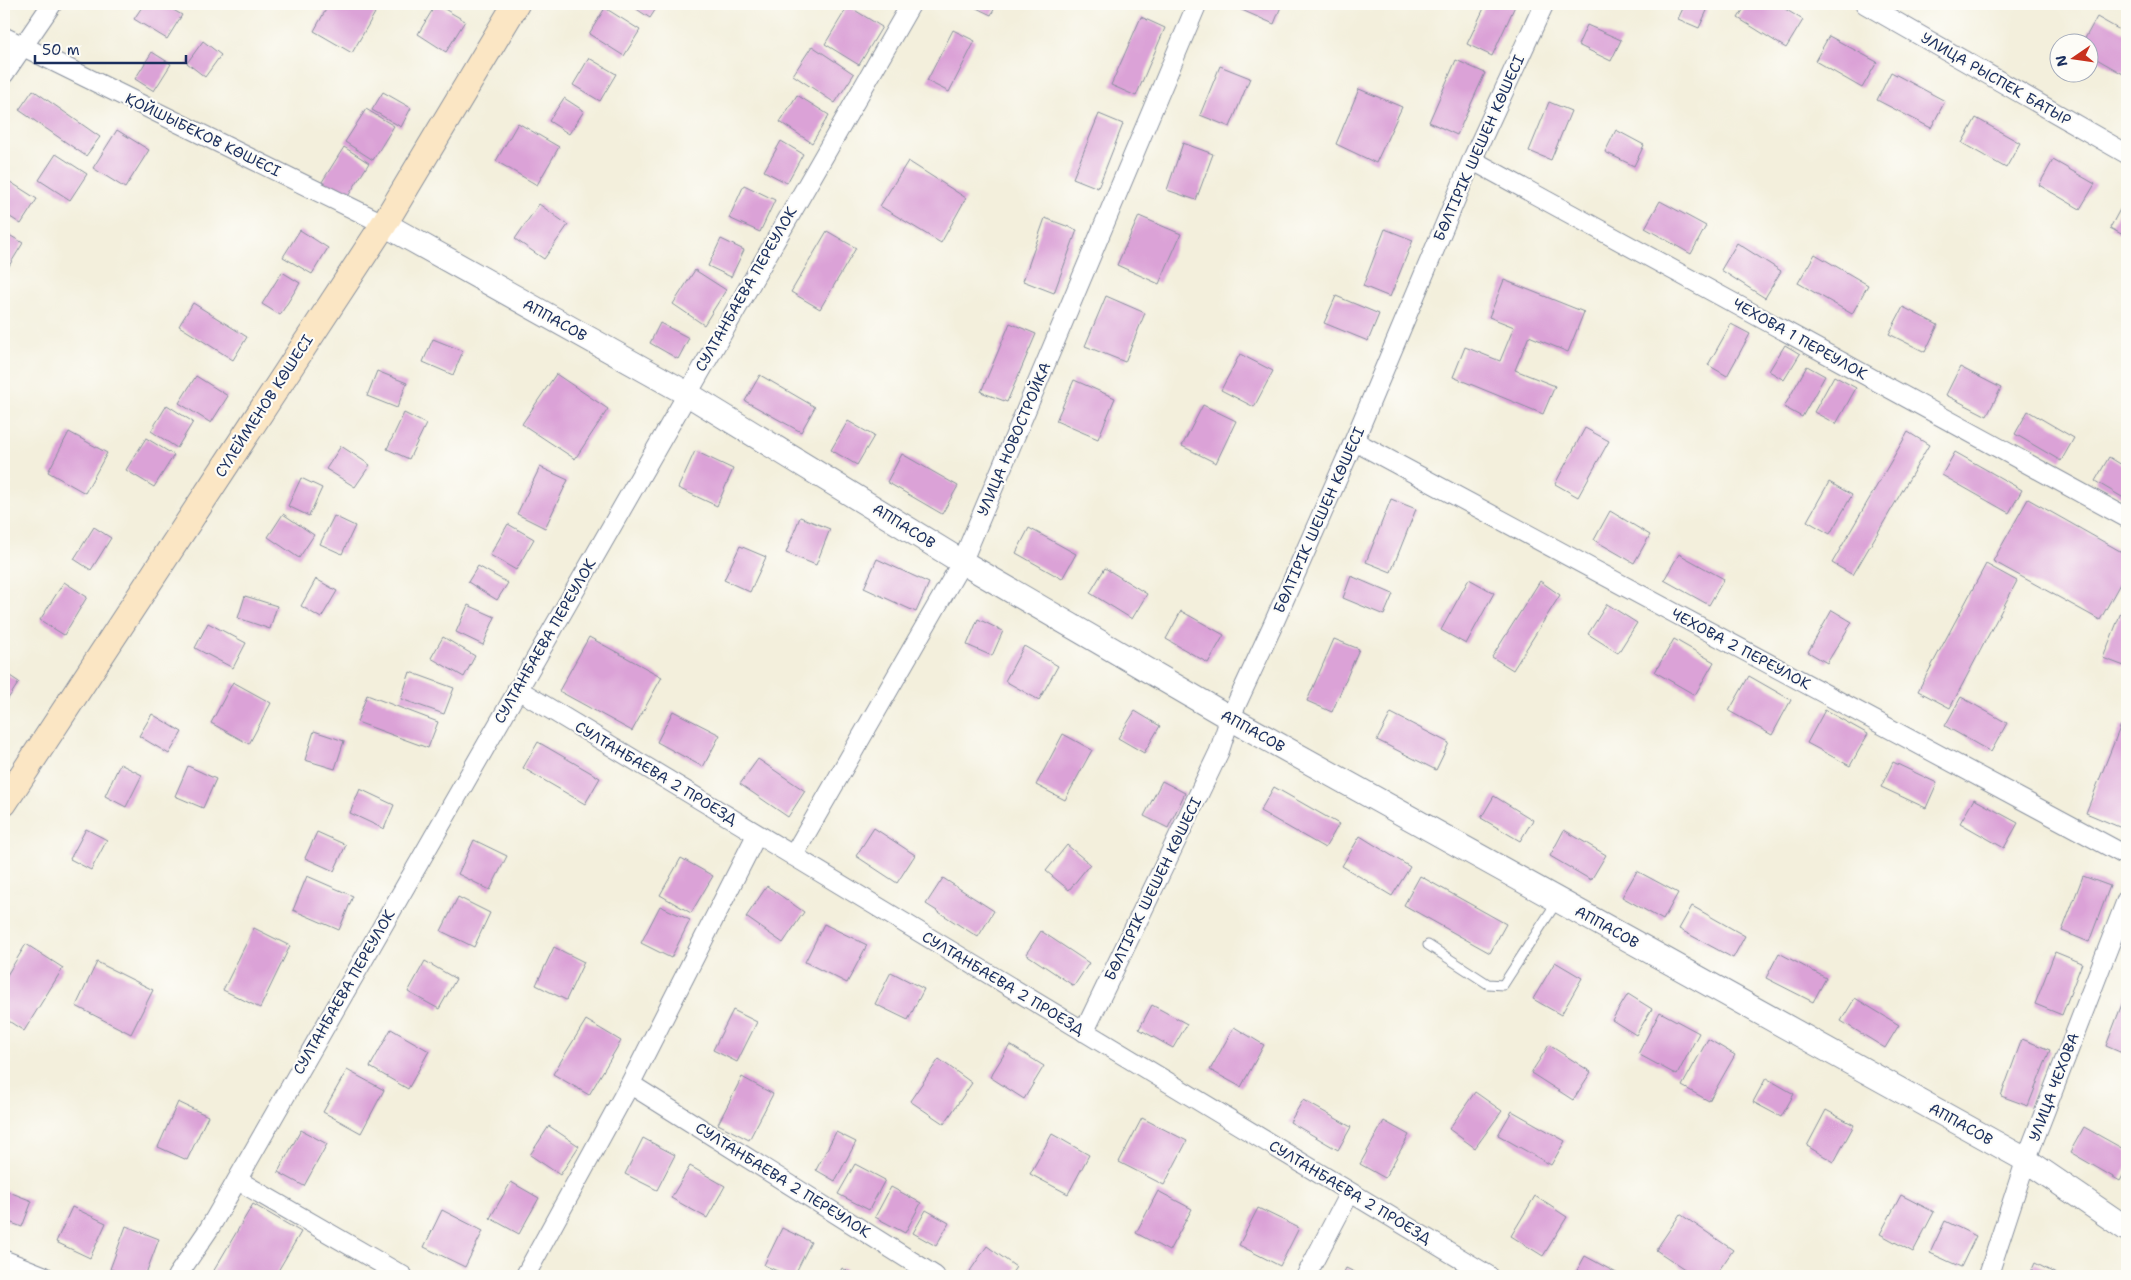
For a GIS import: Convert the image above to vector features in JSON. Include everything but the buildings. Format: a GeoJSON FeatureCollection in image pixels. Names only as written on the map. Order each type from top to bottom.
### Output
{"type":"FeatureCollection","features":[{"type":"Feature","properties":{"kind":"main road","name":"СҮЛЕЙМЕНОВ КӨШЕСІ"},"geometry":{"type":"LineString","coordinates":[[4,803],[384,224],[516,4]]}},
{"type":"Feature","properties":{"kind":"street"},"geometry":{"type":"LineString","coordinates":[[4,74],[52,4]]}},
{"type":"Feature","properties":{"kind":"street","name":"СУЛТАНБАЕВА ПЕРЕУЛОК"},"geometry":{"type":"LineString","coordinates":[[177,1276],[209,1229],[686,393],[911,4]]}},
{"type":"Feature","properties":{"kind":"street","name":"УЛИЦА НОВОСТРОЙКА"},"geometry":{"type":"LineString","coordinates":[[793,856],[962,562],[1197,4]]}},
{"type":"Feature","properties":{"kind":"street","name":"БӨЛТІРІК ШЕШЕН КӨШЕСІ"},"geometry":{"type":"LineString","coordinates":[[1084,1032],[1219,752],[1230,718],[1354,441],[1472,160],[1544,4]]}},
{"type":"Feature","properties":{"kind":"street","name":"УЛИЦА РЫСПЕК БАТЫР"},"geometry":{"type":"LineString","coordinates":[[1865,4],[2127,154]]}},
{"type":"Feature","properties":{"kind":"street","name":"ҚОЙШЫБЕКОВ КӨШЕСІ"},"geometry":{"type":"LineString","coordinates":[[4,37],[384,224]]}},
{"type":"Feature","properties":{"kind":"street","name":"ЧЕХОВА 1 ПЕРЕУЛОК"},"geometry":{"type":"LineString","coordinates":[[1472,160],[2127,518]]}},
{"type":"Feature","properties":{"kind":"street","name":"АППАСОВ"},"geometry":{"type":"LineString","coordinates":[[384,224],[686,393],[962,562],[1230,718],[2026,1160],[2127,1229]]}},
{"type":"Feature","properties":{"kind":"street","name":"ЧЕХОВА 2 ПЕРЕУЛОК"},"geometry":{"type":"LineString","coordinates":[[1354,441],[2127,856]]}},
{"type":"Feature","properties":{"kind":"street","name":"СУЛТАНБАЕВА 2 ПРОЕЗД"},"geometry":{"type":"LineString","coordinates":[[517,689],[1489,1276]]}},
{"type":"Feature","properties":{"kind":"street"},"geometry":{"type":"LineString","coordinates":[[525,1276],[630,1084],[757,834]]}},
{"type":"Feature","properties":{"kind":"street","name":"УЛИЦА ЧЕХОВА"},"geometry":{"type":"LineString","coordinates":[[1988,1276],[2026,1160],[2127,900]]}},
{"type":"Feature","properties":{"kind":"street","name":"СУЛТАНБАЕВА 2 ПЕРЕУЛОК"},"geometry":{"type":"LineString","coordinates":[[630,1084],[935,1276]]}},
{"type":"Feature","properties":{"kind":"street"},"geometry":{"type":"LineString","coordinates":[[237,1180],[403,1276]]}},
{"type":"Feature","properties":{"kind":"street"},"geometry":{"type":"LineString","coordinates":[[1306,1276],[1350,1192]]}},
{"type":"Feature","properties":{"kind":"street"},"geometry":{"type":"LineString","coordinates":[[4,1260],[44,1276]]}},
{"type":"Feature","properties":{"kind":"lane"},"geometry":{"type":"LineString","coordinates":[[1428,945],[1488,984],[1503,985],[1558,900]]}}]}
